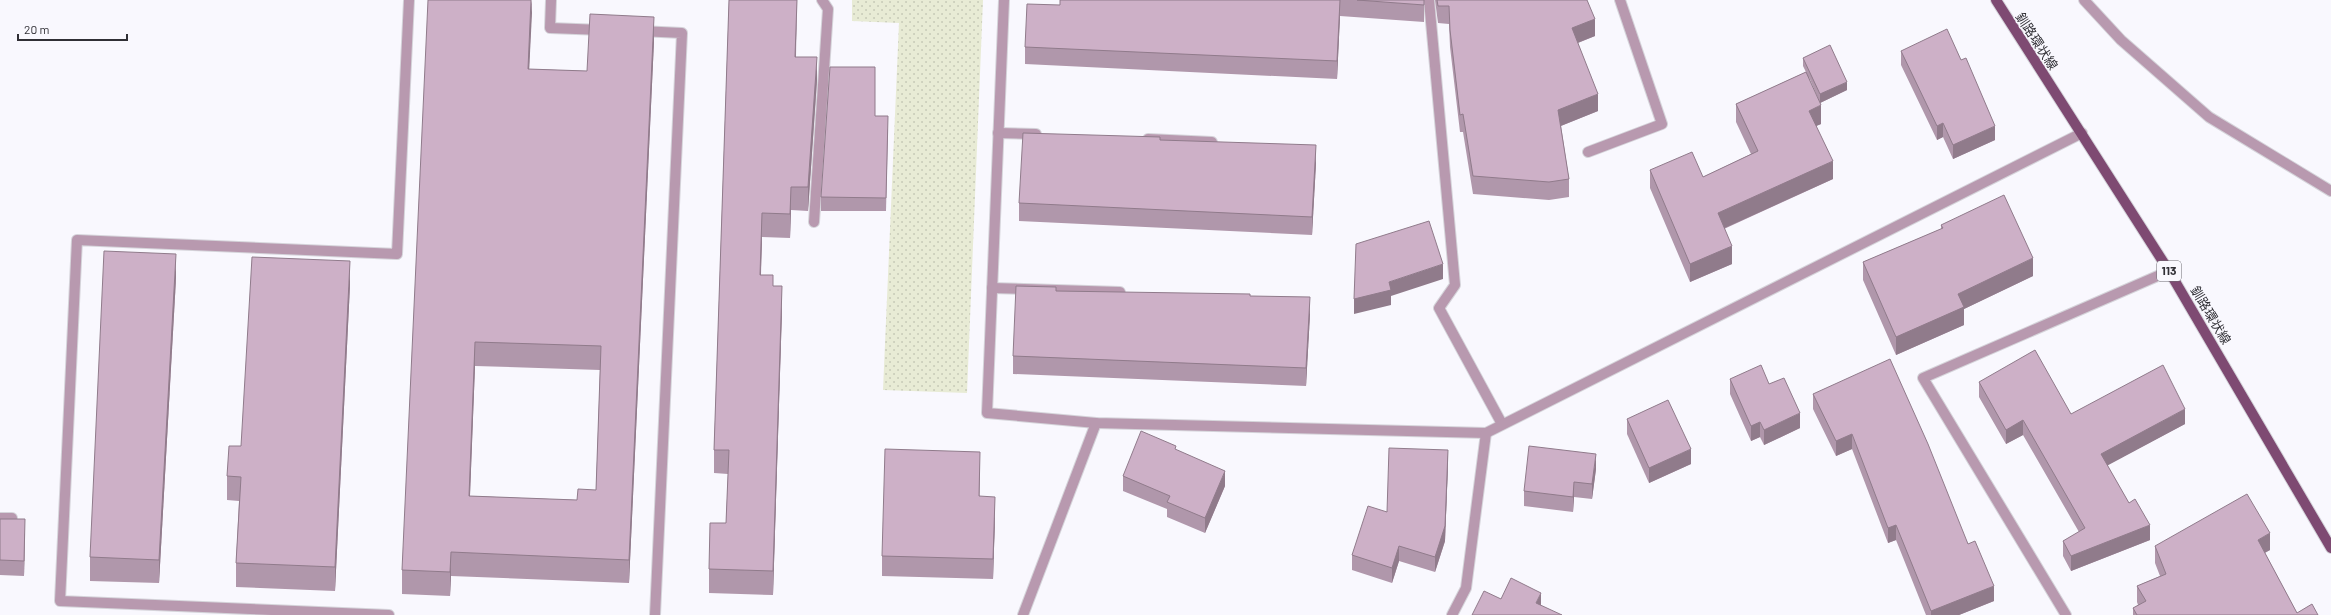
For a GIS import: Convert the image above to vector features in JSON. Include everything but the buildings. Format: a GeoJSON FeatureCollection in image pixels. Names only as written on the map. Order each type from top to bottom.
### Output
{"type":"FeatureCollection","features":[{"type":"Feature","properties":{"kind":"main road","name":"釧路環状線"},"geometry":{"type":"LineString","coordinates":[[1996,0],[2169,271],[2331,548]]}},
{"type":"Feature","properties":{"kind":"street"},"geometry":{"type":"LineString","coordinates":[[389,615],[60,601],[77,240],[397,254],[409,0]]}},
{"type":"Feature","properties":{"kind":"street"},"geometry":{"type":"LineString","coordinates":[[551,0],[550,28],[612,30]]}},
{"type":"Feature","properties":{"kind":"street"},"geometry":{"type":"LineString","coordinates":[[814,222],[828,9],[822,0]]}},
{"type":"Feature","properties":{"kind":"street"},"geometry":{"type":"LineString","coordinates":[[1004,0],[987,413],[1096,423],[1486,432],[2082,133]]}},
{"type":"Feature","properties":{"kind":"street"},"geometry":{"type":"LineString","coordinates":[[1429,0],[1455,285],[1439,308],[1502,424]]}},
{"type":"Feature","properties":{"kind":"street"},"geometry":{"type":"LineString","coordinates":[[1588,152],[1662,124],[1620,0]]}},
{"type":"Feature","properties":{"kind":"street"},"geometry":{"type":"LineString","coordinates":[[2084,0],[2121,40],[2209,117],[2331,191]]}},
{"type":"Feature","properties":{"kind":"street"},"geometry":{"type":"LineString","coordinates":[[627,31],[682,33],[655,615]]}},
{"type":"Feature","properties":{"kind":"street"},"geometry":{"type":"LineString","coordinates":[[998,133],[1046,135]]}},
{"type":"Feature","properties":{"kind":"street"},"geometry":{"type":"LineString","coordinates":[[1140,139],[1226,142]]}},
{"type":"Feature","properties":{"kind":"street"},"geometry":{"type":"LineString","coordinates":[[2066,615],[1923,378],[2169,271]]}},
{"type":"Feature","properties":{"kind":"street"},"geometry":{"type":"LineString","coordinates":[[992,288],[1127,293]]}},
{"type":"Feature","properties":{"kind":"street"},"geometry":{"type":"LineString","coordinates":[[1023,615],[1096,423]]}},
{"type":"Feature","properties":{"kind":"street"},"geometry":{"type":"LineString","coordinates":[[1452,615],[1466,588],[1486,432]]}},
{"type":"Feature","properties":{"kind":"street"},"geometry":{"type":"LineString","coordinates":[[0,518],[12,518]]}},
{"type":"Feature","properties":{"kind":"green space"},"geometry":{"type":"Polygon","coordinates":[[[852,0],[983,0],[967,393],[883,390],[899,23],[852,21],[852,0]]]}}]}
